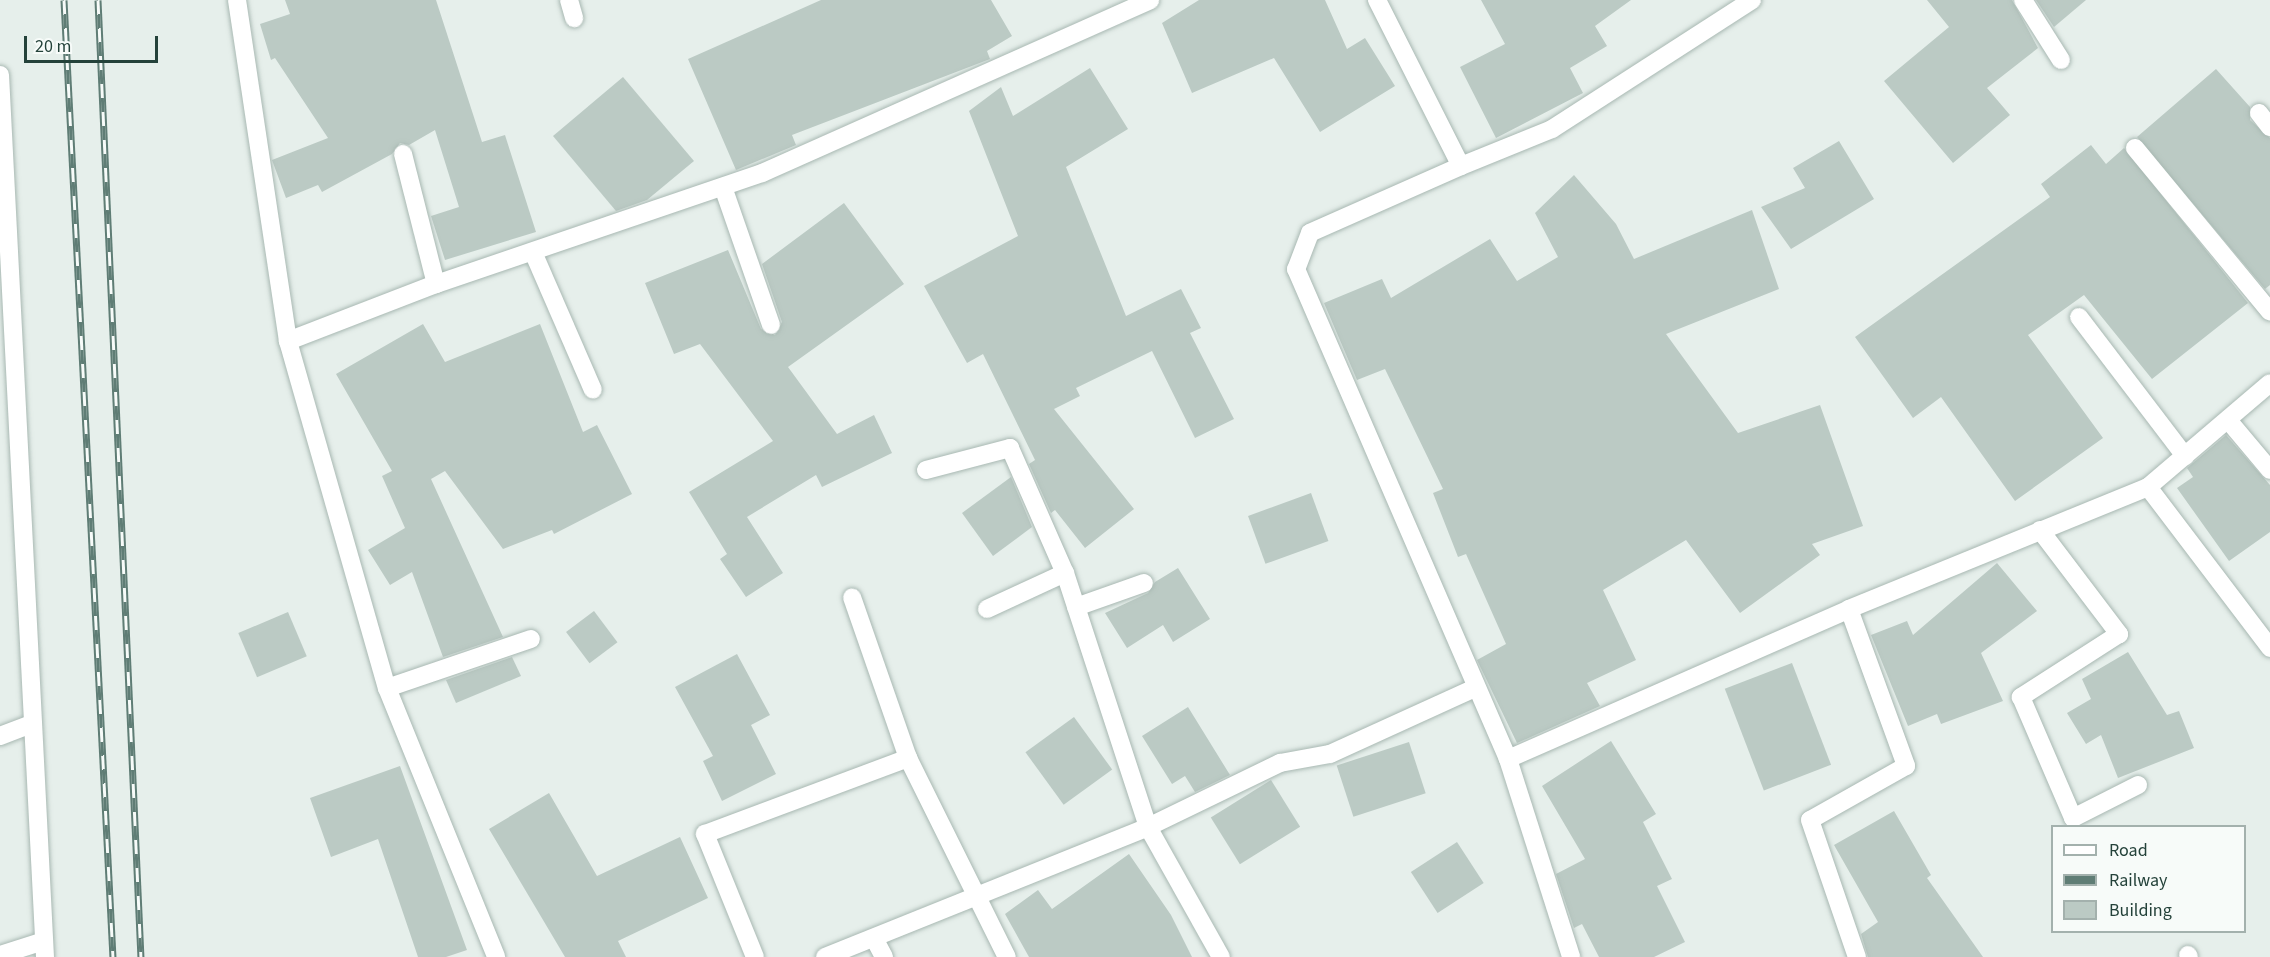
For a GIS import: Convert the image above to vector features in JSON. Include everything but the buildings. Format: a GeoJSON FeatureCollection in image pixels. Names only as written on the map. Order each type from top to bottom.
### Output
{"type":"FeatureCollection","features":[{"type":"Feature","properties":{"kind":"street"},"geometry":{"type":"LineString","coordinates":[[237,0],[288,341],[387,688],[496,957]]}},
{"type":"Feature","properties":{"kind":"street"},"geometry":{"type":"LineString","coordinates":[[288,341],[436,285],[723,187],[1150,0]]}},
{"type":"Feature","properties":{"kind":"street"},"geometry":{"type":"LineString","coordinates":[[1377,0],[1461,166]]}},
{"type":"Feature","properties":{"kind":"street"},"geometry":{"type":"LineString","coordinates":[[1571,957],[1508,759],[1475,688],[1296,269],[1310,233],[1461,166],[1552,129],[1752,0]]}},
{"type":"Feature","properties":{"kind":"street"},"geometry":{"type":"LineString","coordinates":[[2023,0],[2061,60]]}},
{"type":"Feature","properties":{"kind":"street"},"geometry":{"type":"LineString","coordinates":[[0,75],[8,380],[32,724],[44,949],[0,955]]}},
{"type":"Feature","properties":{"kind":"street"},"geometry":{"type":"LineString","coordinates":[[2135,148],[2270,312]]}},
{"type":"Feature","properties":{"kind":"street"},"geometry":{"type":"LineString","coordinates":[[403,154],[436,285]]}},
{"type":"Feature","properties":{"kind":"street"},"geometry":{"type":"LineString","coordinates":[[723,187],[771,325]]}},
{"type":"Feature","properties":{"kind":"street"},"geometry":{"type":"LineString","coordinates":[[533,252],[593,390]]}},
{"type":"Feature","properties":{"kind":"street"},"geometry":{"type":"LineString","coordinates":[[2079,317],[2185,456]]}},
{"type":"Feature","properties":{"kind":"street"},"geometry":{"type":"LineString","coordinates":[[1508,759],[1849,609],[2148,487],[2270,383]]}},
{"type":"Feature","properties":{"kind":"street"},"geometry":{"type":"LineString","coordinates":[[2228,420],[2270,470]]}},
{"type":"Feature","properties":{"kind":"street"},"geometry":{"type":"LineString","coordinates":[[926,470],[1010,448],[1065,573],[1148,827],[1221,957]]}},
{"type":"Feature","properties":{"kind":"street"},"geometry":{"type":"LineString","coordinates":[[2148,487],[2270,648]]}},
{"type":"Feature","properties":{"kind":"street"},"geometry":{"type":"LineString","coordinates":[[2040,530],[2119,634],[2021,697],[2073,818],[2138,785]]}},
{"type":"Feature","properties":{"kind":"street"},"geometry":{"type":"LineString","coordinates":[[987,609],[1065,573]]}},
{"type":"Feature","properties":{"kind":"street"},"geometry":{"type":"LineString","coordinates":[[1077,607],[1143,583]]}},
{"type":"Feature","properties":{"kind":"street"},"geometry":{"type":"LineString","coordinates":[[852,597],[908,758],[974,897],[1007,957]]}},
{"type":"Feature","properties":{"kind":"street"},"geometry":{"type":"LineString","coordinates":[[1849,609],[1906,766],[1810,820],[1857,957]]}},
{"type":"Feature","properties":{"kind":"street"},"geometry":{"type":"LineString","coordinates":[[387,688],[531,639]]}},
{"type":"Feature","properties":{"kind":"street"},"geometry":{"type":"LineString","coordinates":[[825,957],[875,940],[974,897],[1148,827],[1280,762],[1330,754],[1475,688]]}},
{"type":"Feature","properties":{"kind":"street"},"geometry":{"type":"LineString","coordinates":[[0,736],[32,724]]}},
{"type":"Feature","properties":{"kind":"street"},"geometry":{"type":"LineString","coordinates":[[755,957],[705,834],[908,758]]}},
{"type":"Feature","properties":{"kind":"street"},"geometry":{"type":"LineString","coordinates":[[875,940],[884,957]]}},
{"type":"Feature","properties":{"kind":"railway"},"geometry":{"type":"LineString","coordinates":[[64,0],[113,957]]}},
{"type":"Feature","properties":{"kind":"railway"},"geometry":{"type":"LineString","coordinates":[[98,0],[141,957]]}}]}
